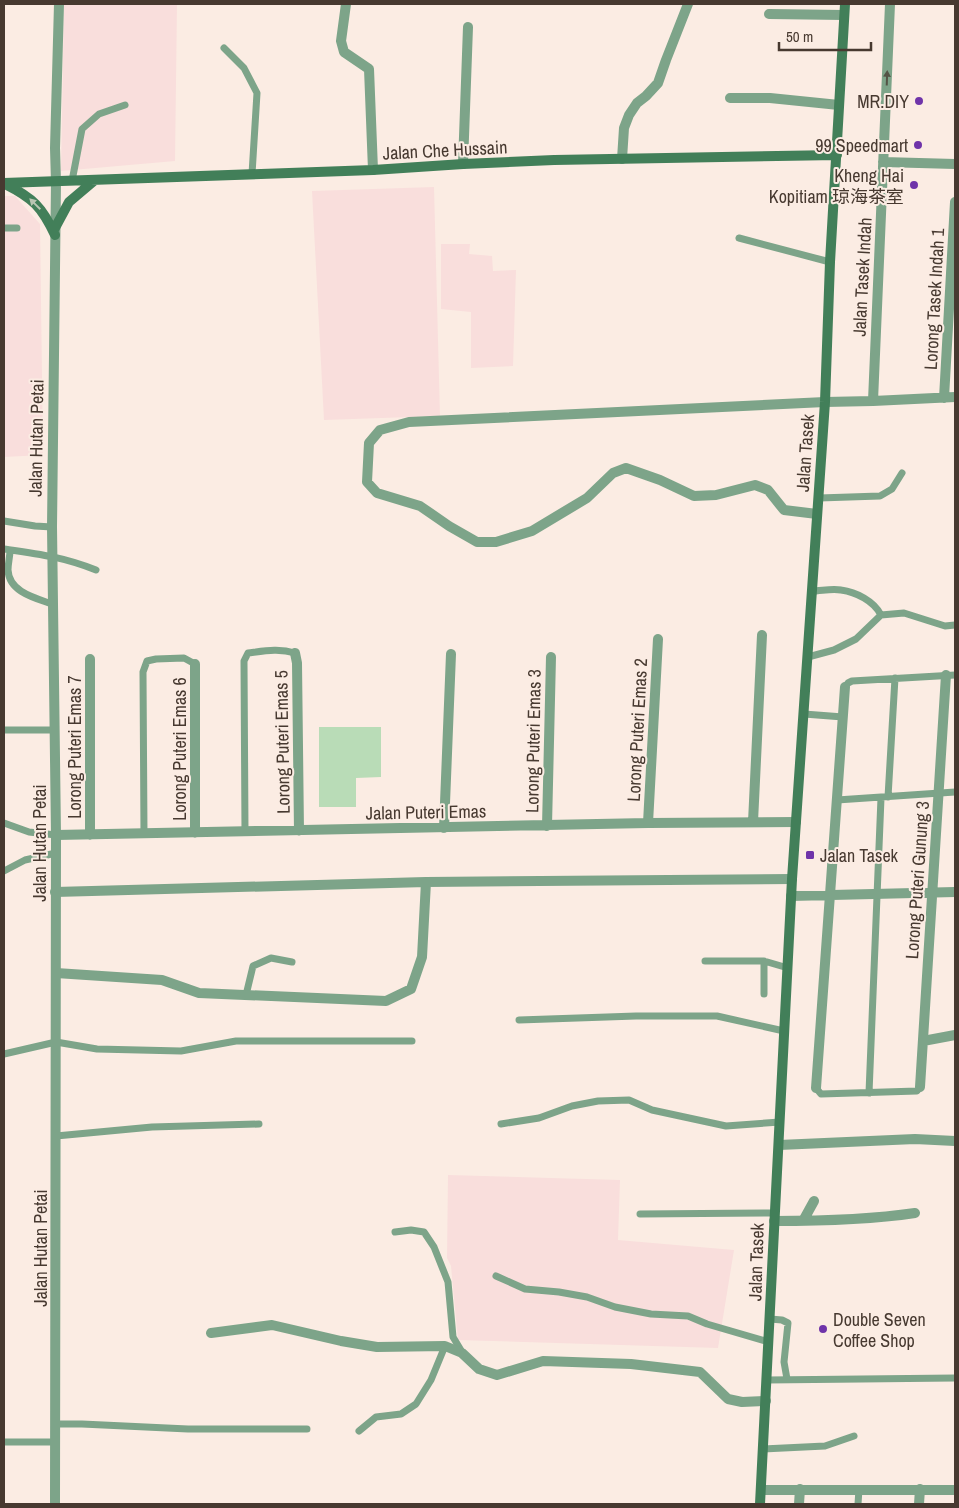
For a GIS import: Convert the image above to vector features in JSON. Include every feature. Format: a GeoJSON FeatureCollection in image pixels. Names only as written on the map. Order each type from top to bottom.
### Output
{"type":"FeatureCollection","features":[{"type":"Feature","properties":{"kind":"main road","name":"Jalan Tasek"},"geometry":{"type":"LineString","coordinates":[[760,1504],[792,879],[825,402],[830,262],[844,4]]}},
{"type":"Feature","properties":{"kind":"main road","name":"Jalan Che Hussain"},"geometry":{"type":"LineString","coordinates":[[4,183],[373,170],[463,164],[622,158],[837,155]]}},
{"type":"Feature","properties":{"kind":"main road"},"geometry":{"type":"LineString","coordinates":[[55,231],[69,202],[95,180]]}},
{"type":"Feature","properties":{"kind":"main road"},"geometry":{"type":"LineString","coordinates":[[4,183],[23,193],[36,203],[46,215],[55,231]]}},
{"type":"Feature","properties":{"kind":"street","name":"Jalan Hutan Petai"},"geometry":{"type":"LineString","coordinates":[[55,1504],[56,835],[52,527],[55,148],[59,4]]}},
{"type":"Feature","properties":{"kind":"street"},"geometry":{"type":"LineString","coordinates":[[346,4],[341,41],[344,52],[369,69],[373,170]]}},
{"type":"Feature","properties":{"kind":"street"},"geometry":{"type":"LineString","coordinates":[[622,158],[624,128],[629,115],[637,103],[658,83],[688,4]]}},
{"type":"Feature","properties":{"kind":"street","name":"Jalan Tasek Indah"},"geometry":{"type":"LineString","coordinates":[[873,401],[890,4]]}},
{"type":"Feature","properties":{"kind":"street"},"geometry":{"type":"LineString","coordinates":[[769,14],[844,15]]}},
{"type":"Feature","properties":{"kind":"street"},"geometry":{"type":"LineString","coordinates":[[463,164],[468,27]]}},
{"type":"Feature","properties":{"kind":"street"},"geometry":{"type":"LineString","coordinates":[[730,98],[770,98],[839,105]]}},
{"type":"Feature","properties":{"kind":"street"},"geometry":{"type":"LineString","coordinates":[[884,162],[955,164]]}},
{"type":"Feature","properties":{"kind":"street","name":"Lorong Tasek Indah 1"},"geometry":{"type":"LineString","coordinates":[[944,398],[954,253],[955,202]]}},
{"type":"Feature","properties":{"kind":"street"},"geometry":{"type":"LineString","coordinates":[[817,514],[784,510],[768,490],[755,485],[716,495],[694,496],[660,480],[626,468],[613,473],[587,498],[532,531],[496,542],[478,542],[449,526],[420,506],[377,493],[367,482],[369,443],[380,430],[409,422],[955,397]]}},
{"type":"Feature","properties":{"kind":"street"},"geometry":{"type":"LineString","coordinates":[[753,822],[762,635]]}},
{"type":"Feature","properties":{"kind":"street","name":"Lorong Puteri Emas 2"},"geometry":{"type":"LineString","coordinates":[[648,823],[658,639]]}},
{"type":"Feature","properties":{"kind":"street","name":"Lorong Puteri Emas 5"},"geometry":{"type":"LineString","coordinates":[[295,653],[297,663],[299,831]]}},
{"type":"Feature","properties":{"kind":"street"},"geometry":{"type":"LineString","coordinates":[[444,828],[451,654]]}},
{"type":"Feature","properties":{"kind":"street","name":"Lorong Puteri Emas 3"},"geometry":{"type":"LineString","coordinates":[[547,826],[552,657]]}},
{"type":"Feature","properties":{"kind":"street","name":"Lorong Puteri Emas 7"},"geometry":{"type":"LineString","coordinates":[[90,658],[90,835]]}},
{"type":"Feature","properties":{"kind":"street","name":"Lorong Puteri Emas 6"},"geometry":{"type":"LineString","coordinates":[[195,664],[195,833]]}},
{"type":"Feature","properties":{"kind":"street","name":"Lorong Puteri Gunung 3"},"geometry":{"type":"LineString","coordinates":[[920,1087],[939,794],[951,675]]}},
{"type":"Feature","properties":{"kind":"street"},"geometry":{"type":"LineString","coordinates":[[816,1088],[845,687]]}},
{"type":"Feature","properties":{"kind":"street","name":"Jalan Puteri Emas"},"geometry":{"type":"LineString","coordinates":[[56,835],[648,823],[796,822]]}},
{"type":"Feature","properties":{"kind":"street"},"geometry":{"type":"LineString","coordinates":[[55,892],[426,882],[792,879]]}},
{"type":"Feature","properties":{"kind":"street"},"geometry":{"type":"LineString","coordinates":[[56,973],[162,980],[199,993],[386,1001],[411,989],[422,957],[426,882]]}},
{"type":"Feature","properties":{"kind":"street"},"geometry":{"type":"LineString","coordinates":[[791,896],[955,892]]}},
{"type":"Feature","properties":{"kind":"street"},"geometry":{"type":"LineString","coordinates":[[923,1041],[955,1035]]}},
{"type":"Feature","properties":{"kind":"street"},"geometry":{"type":"LineString","coordinates":[[779,1145],[915,1139],[955,1141]]}},
{"type":"Feature","properties":{"kind":"street"},"geometry":{"type":"LineString","coordinates":[[803,1221],[814,1201]]}},
{"type":"Feature","properties":{"kind":"street"},"geometry":{"type":"LineString","coordinates":[[774,1217],[803,1221],[831,1221],[874,1219],[915,1213]]}},
{"type":"Feature","properties":{"kind":"street"},"geometry":{"type":"LineString","coordinates":[[211,1333],[272,1325],[341,1341],[377,1347],[445,1346],[462,1353],[480,1369],[497,1375],[542,1361],[631,1364],[700,1372],[728,1399],[742,1402],[766,1401]]}},
{"type":"Feature","properties":{"kind":"street"},"geometry":{"type":"LineString","coordinates":[[799,1504],[800,1489]]}},
{"type":"Feature","properties":{"kind":"street"},"geometry":{"type":"LineString","coordinates":[[919,1504],[920,1489]]}},
{"type":"Feature","properties":{"kind":"street"},"geometry":{"type":"LineString","coordinates":[[761,1490],[955,1490]]}},
{"type":"Feature","properties":{"kind":"lane"},"geometry":{"type":"LineString","coordinates":[[224,48],[244,68],[257,93],[252,174]]}},
{"type":"Feature","properties":{"kind":"lane"},"geometry":{"type":"LineString","coordinates":[[72,181],[82,128],[99,114],[125,106]]}},
{"type":"Feature","properties":{"kind":"lane"},"geometry":{"type":"LineString","coordinates":[[4,228],[17,228]]}},
{"type":"Feature","properties":{"kind":"lane"},"geometry":{"type":"LineString","coordinates":[[740,238],[830,262]]}},
{"type":"Feature","properties":{"kind":"lane"},"geometry":{"type":"LineString","coordinates":[[819,498],[880,496],[892,489],[902,473]]}},
{"type":"Feature","properties":{"kind":"lane"},"geometry":{"type":"LineString","coordinates":[[4,521],[52,527]]}},
{"type":"Feature","properties":{"kind":"lane"},"geometry":{"type":"LineString","coordinates":[[52,604],[24,593],[12,585],[8,571],[7,550],[52,555],[96,570]]}},
{"type":"Feature","properties":{"kind":"lane"},"geometry":{"type":"LineString","coordinates":[[812,592],[840,590],[865,598],[877,608],[881,615]]}},
{"type":"Feature","properties":{"kind":"lane"},"geometry":{"type":"LineString","coordinates":[[808,656],[834,650],[856,640],[881,615],[904,614],[945,626],[955,625]]}},
{"type":"Feature","properties":{"kind":"lane"},"geometry":{"type":"LineString","coordinates":[[245,832],[244,661],[248,653],[265,650],[286,650],[295,653]]}},
{"type":"Feature","properties":{"kind":"lane"},"geometry":{"type":"LineString","coordinates":[[144,834],[143,672],[147,661],[156,659],[184,658],[195,664]]}},
{"type":"Feature","properties":{"kind":"lane"},"geometry":{"type":"LineString","coordinates":[[845,687],[848,682],[852,681],[951,675]]}},
{"type":"Feature","properties":{"kind":"lane"},"geometry":{"type":"LineString","coordinates":[[870,1093],[876,894],[896,678]]}},
{"type":"Feature","properties":{"kind":"lane"},"geometry":{"type":"LineString","coordinates":[[804,714],[843,718]]}},
{"type":"Feature","properties":{"kind":"lane"},"geometry":{"type":"LineString","coordinates":[[4,730],[54,730]]}},
{"type":"Feature","properties":{"kind":"lane"},"geometry":{"type":"LineString","coordinates":[[837,800],[955,792]]}},
{"type":"Feature","properties":{"kind":"lane"},"geometry":{"type":"LineString","coordinates":[[4,823],[30,832],[56,835]]}},
{"type":"Feature","properties":{"kind":"lane"},"geometry":{"type":"LineString","coordinates":[[4,871],[25,860],[56,853]]}},
{"type":"Feature","properties":{"kind":"lane"},"geometry":{"type":"LineString","coordinates":[[246,995],[253,966],[271,958],[292,962]]}},
{"type":"Feature","properties":{"kind":"lane"},"geometry":{"type":"LineString","coordinates":[[705,961],[764,961],[788,968]]}},
{"type":"Feature","properties":{"kind":"lane"},"geometry":{"type":"LineString","coordinates":[[764,961],[764,994]]}},
{"type":"Feature","properties":{"kind":"lane"},"geometry":{"type":"LineString","coordinates":[[519,1020],[636,1016],[717,1016],[784,1031]]}},
{"type":"Feature","properties":{"kind":"lane"},"geometry":{"type":"LineString","coordinates":[[4,1054],[56,1042],[97,1049],[181,1051],[236,1041],[412,1041]]}},
{"type":"Feature","properties":{"kind":"lane"},"geometry":{"type":"LineString","coordinates":[[816,1088],[821,1094],[917,1091],[920,1087]]}},
{"type":"Feature","properties":{"kind":"lane"},"geometry":{"type":"LineString","coordinates":[[501,1124],[539,1118],[572,1106],[598,1101],[629,1100],[652,1110],[726,1126],[780,1122]]}},
{"type":"Feature","properties":{"kind":"lane"},"geometry":{"type":"LineString","coordinates":[[56,1136],[152,1127],[259,1124]]}},
{"type":"Feature","properties":{"kind":"lane"},"geometry":{"type":"LineString","coordinates":[[640,1214],[774,1217]]}},
{"type":"Feature","properties":{"kind":"lane"},"geometry":{"type":"LineString","coordinates":[[395,1232],[411,1230],[424,1232],[434,1247],[448,1282],[453,1337],[462,1353]]}},
{"type":"Feature","properties":{"kind":"lane"},"geometry":{"type":"LineString","coordinates":[[496,1276],[525,1289],[568,1294],[615,1307],[652,1314],[688,1316],[706,1324],[769,1342]]}},
{"type":"Feature","properties":{"kind":"lane"},"geometry":{"type":"LineString","coordinates":[[770,1319],[782,1320],[788,1324],[784,1362],[787,1379]]}},
{"type":"Feature","properties":{"kind":"lane"},"geometry":{"type":"LineString","coordinates":[[359,1431],[376,1418],[401,1414],[416,1404],[431,1380],[445,1346]]}},
{"type":"Feature","properties":{"kind":"lane"},"geometry":{"type":"LineString","coordinates":[[767,1380],[955,1378]]}},
{"type":"Feature","properties":{"kind":"lane"},"geometry":{"type":"LineString","coordinates":[[56,1424],[188,1430],[307,1429]]}},
{"type":"Feature","properties":{"kind":"lane"},"geometry":{"type":"LineString","coordinates":[[763,1448],[825,1446],[854,1436]]}},
{"type":"Feature","properties":{"kind":"lane"},"geometry":{"type":"LineString","coordinates":[[4,1442],[56,1442]]}},
{"type":"Feature","properties":{"kind":"lane"},"geometry":{"type":"LineString","coordinates":[[858,1504],[859,1489]]}},
{"type":"Feature","properties":{"kind":"shaded area"},"geometry":{"type":"Polygon","coordinates":[[[64,4],[177,4],[175,161],[61,171],[64,4]]]}},
{"type":"Feature","properties":{"kind":"shaded area"},"geometry":{"type":"Polygon","coordinates":[[[434,187],[440,416],[324,420],[312,191],[434,187]]]}},
{"type":"Feature","properties":{"kind":"shaded area"},"geometry":{"type":"Polygon","coordinates":[[[4,196],[15,196],[40,224],[43,455],[4,457],[4,196]]]}},
{"type":"Feature","properties":{"kind":"shaded area"},"geometry":{"type":"Polygon","coordinates":[[[441,244],[470,244],[469,254],[492,256],[493,271],[516,270],[513,366],[471,368],[471,312],[441,309],[441,244]]]}},
{"type":"Feature","properties":{"kind":"shaded area"},"geometry":{"type":"Polygon","coordinates":[[[448,1175],[620,1180],[618,1240],[734,1250],[718,1348],[458,1340],[451,1266],[447,1258],[448,1175]]]}},
{"type":"Feature","properties":{"kind":"green space"},"geometry":{"type":"Polygon","coordinates":[[[319,727],[381,727],[381,777],[356,778],[356,807],[319,807],[319,727]]]}},
{"type":"Feature","properties":{"kind":"place","name":"MR.DIY"},"geometry":{"type":"Point","coordinates":[919,101]}},
{"type":"Feature","properties":{"kind":"place","name":"99 Speedmart"},"geometry":{"type":"Point","coordinates":[918,145]}},
{"type":"Feature","properties":{"kind":"place","name":"Kheng Hai Kopitiam 琼海茶室"},"geometry":{"type":"Point","coordinates":[914,185]}},
{"type":"Feature","properties":{"kind":"place","name":"Jalan Tasek"},"geometry":{"type":"Point","coordinates":[810,855]}},
{"type":"Feature","properties":{"kind":"place","name":"Double Seven Coffee Shop"},"geometry":{"type":"Point","coordinates":[823,1329]}}]}
